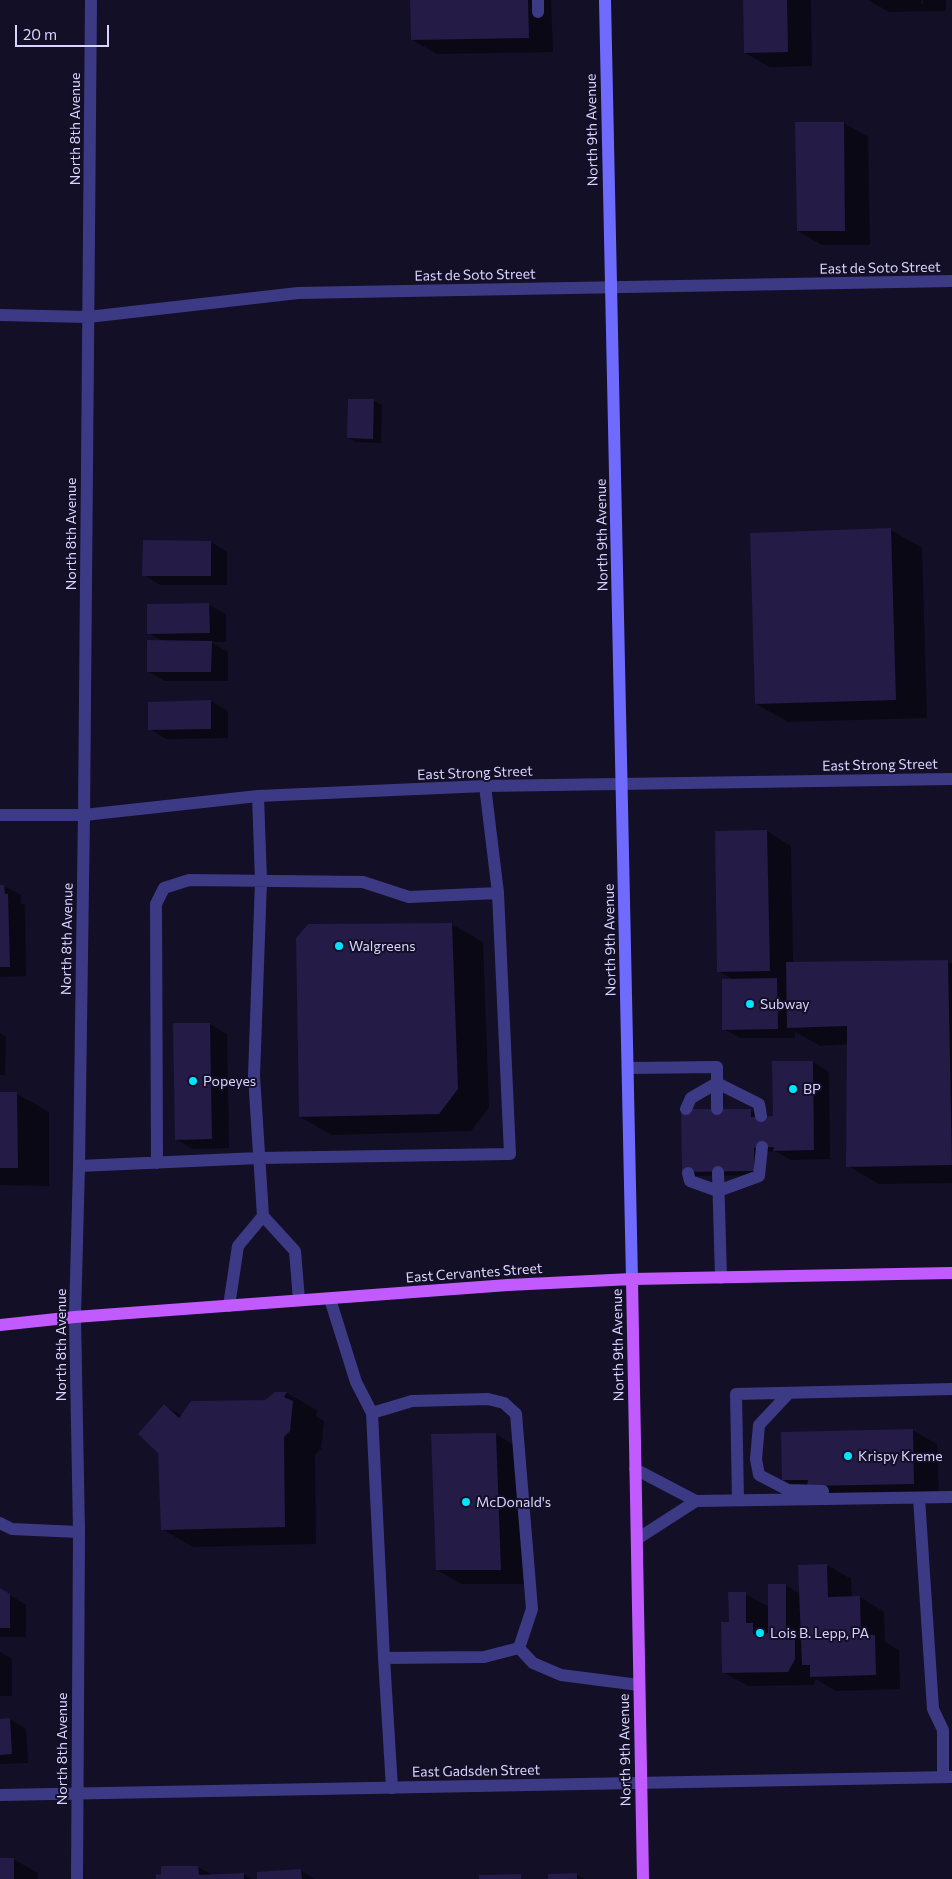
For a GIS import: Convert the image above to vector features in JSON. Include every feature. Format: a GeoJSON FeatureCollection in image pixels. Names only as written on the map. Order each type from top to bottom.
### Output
{"type":"FeatureCollection","features":[{"type":"Feature","properties":{"kind":"main road","name":"North 9th Avenue"},"geometry":{"type":"LineString","coordinates":[[605,0],[643,1879]]}},
{"type":"Feature","properties":{"kind":"main road","name":"East Cervantes Street"},"geometry":{"type":"LineString","coordinates":[[0,1325],[75,1317],[508,1285],[632,1279],[952,1273]]}},
{"type":"Feature","properties":{"kind":"street","name":"North 8th Avenue"},"geometry":{"type":"LineString","coordinates":[[77,1879],[79,1532],[75,1317],[84,815],[90,0]]}},
{"type":"Feature","properties":{"kind":"street","name":"East de Soto Street"},"geometry":{"type":"LineString","coordinates":[[0,315],[88,318],[298,293],[952,281]]}},
{"type":"Feature","properties":{"kind":"street","name":"East Strong Street"},"geometry":{"type":"LineString","coordinates":[[0,815],[84,815],[258,796],[485,786],[952,779]]}},
{"type":"Feature","properties":{"kind":"street"},"geometry":{"type":"LineString","coordinates":[[79,1166],[259,1158],[510,1154],[498,893],[485,786]]}},
{"type":"Feature","properties":{"kind":"street"},"geometry":{"type":"LineString","coordinates":[[258,796],[261,881],[254,1076],[263,1216],[295,1251],[299,1300]]}},
{"type":"Feature","properties":{"kind":"street"},"geometry":{"type":"LineString","coordinates":[[157,1163],[156,904],[164,888],[189,880],[363,882],[409,897],[498,893]]}},
{"type":"Feature","properties":{"kind":"street"},"geometry":{"type":"LineString","coordinates":[[628,1068],[717,1067],[717,1109]]}},
{"type":"Feature","properties":{"kind":"street"},"geometry":{"type":"LineString","coordinates":[[686,1110],[691,1098],[717,1083]]}},
{"type":"Feature","properties":{"kind":"street"},"geometry":{"type":"LineString","coordinates":[[717,1083],[759,1104],[761,1116]]}},
{"type":"Feature","properties":{"kind":"street"},"geometry":{"type":"LineString","coordinates":[[688,1173],[690,1181],[718,1191],[759,1176],[762,1148]]}},
{"type":"Feature","properties":{"kind":"street"},"geometry":{"type":"LineString","coordinates":[[718,1172],[721,1278]]}},
{"type":"Feature","properties":{"kind":"street"},"geometry":{"type":"LineString","coordinates":[[229,1306],[238,1246],[263,1216]]}},
{"type":"Feature","properties":{"kind":"street"},"geometry":{"type":"LineString","coordinates":[[330,1299],[356,1382],[372,1413],[392,1788]]}},
{"type":"Feature","properties":{"kind":"street"},"geometry":{"type":"LineString","coordinates":[[738,1500],[736,1394],[952,1389]]}},
{"type":"Feature","properties":{"kind":"street"},"geometry":{"type":"LineString","coordinates":[[789,1393],[759,1425],[756,1459],[759,1475],[788,1490],[847,1492],[862,1499]]}},
{"type":"Feature","properties":{"kind":"street"},"geometry":{"type":"LineString","coordinates":[[372,1413],[412,1401],[488,1399],[504,1403],[516,1414],[532,1609],[519,1648]]}},
{"type":"Feature","properties":{"kind":"street"},"geometry":{"type":"LineString","coordinates":[[635,1469],[696,1501],[952,1497]]}},
{"type":"Feature","properties":{"kind":"street"},"geometry":{"type":"LineString","coordinates":[[919,1498],[932,1709],[944,1730],[948,1777]]}},
{"type":"Feature","properties":{"kind":"street"},"geometry":{"type":"LineString","coordinates":[[637,1539],[696,1501]]}},
{"type":"Feature","properties":{"kind":"street"},"geometry":{"type":"LineString","coordinates":[[0,1522],[12,1529],[79,1532]]}},
{"type":"Feature","properties":{"kind":"street"},"geometry":{"type":"LineString","coordinates":[[384,1658],[484,1656],[519,1648]]}},
{"type":"Feature","properties":{"kind":"street"},"geometry":{"type":"LineString","coordinates":[[519,1648],[533,1662],[561,1675],[639,1685]]}},
{"type":"Feature","properties":{"kind":"street","name":"East Gadsden Street"},"geometry":{"type":"LineString","coordinates":[[0,1795],[948,1777]]}},
{"type":"Feature","properties":{"kind":"building"},"geometry":{"type":"Polygon","coordinates":[[[410,0],[528,0],[529,38],[411,40],[410,0]]]}},
{"type":"Feature","properties":{"kind":"building"},"geometry":{"type":"Polygon","coordinates":[[[743,0],[787,0],[788,52],[744,53],[743,0]]]}},
{"type":"Feature","properties":{"kind":"building"},"geometry":{"type":"Polygon","coordinates":[[[795,122],[844,122],[845,231],[797,231],[795,122]]]}},
{"type":"Feature","properties":{"kind":"building"},"geometry":{"type":"Polygon","coordinates":[[[348,399],[374,399],[373,439],[347,438],[348,399]]]}},
{"type":"Feature","properties":{"kind":"building"},"geometry":{"type":"Polygon","coordinates":[[[891,528],[896,700],[755,704],[750,533],[891,528]]]}},
{"type":"Feature","properties":{"kind":"building"},"geometry":{"type":"Polygon","coordinates":[[[143,540],[211,541],[211,576],[142,576],[143,540]]]}},
{"type":"Feature","properties":{"kind":"building"},"geometry":{"type":"Polygon","coordinates":[[[209,603],[210,633],[147,634],[147,604],[209,603]]]}},
{"type":"Feature","properties":{"kind":"building"},"geometry":{"type":"Polygon","coordinates":[[[147,640],[212,641],[211,672],[147,672],[147,640]]]}},
{"type":"Feature","properties":{"kind":"building"},"geometry":{"type":"Polygon","coordinates":[[[211,700],[211,729],[148,730],[148,702],[211,700]]]}},
{"type":"Feature","properties":{"kind":"building"},"geometry":{"type":"Polygon","coordinates":[[[767,830],[770,971],[717,972],[715,831],[767,830]]]}},
{"type":"Feature","properties":{"kind":"building"},"geometry":{"type":"Polygon","coordinates":[[[0,885],[4,885],[5,894],[8,894],[10,967],[0,967],[0,885]]]}},
{"type":"Feature","properties":{"kind":"building","name":"Walgreens"},"geometry":{"type":"Polygon","coordinates":[[[452,923],[458,1089],[439,1114],[299,1117],[296,938],[308,924],[452,923]]]}},
{"type":"Feature","properties":{"kind":"building"},"geometry":{"type":"Polygon","coordinates":[[[948,960],[952,1165],[846,1167],[847,1026],[787,1028],[786,962],[948,960]]]}},
{"type":"Feature","properties":{"kind":"building","name":"Subway"},"geometry":{"type":"Polygon","coordinates":[[[777,978],[778,1029],[722,1030],[722,979],[777,978]]]}},
{"type":"Feature","properties":{"kind":"building","name":"Popeyes"},"geometry":{"type":"Polygon","coordinates":[[[173,1023],[210,1023],[212,1139],[175,1140],[173,1023]]]}},
{"type":"Feature","properties":{"kind":"building"},"geometry":{"type":"Polygon","coordinates":[[[772,1061],[813,1061],[814,1150],[773,1151],[774,1147],[754,1148],[754,1171],[682,1172],[681,1109],[751,1109],[751,1117],[773,1116],[772,1061]]]}},
{"type":"Feature","properties":{"kind":"building"},"geometry":{"type":"Polygon","coordinates":[[[0,1092],[17,1092],[18,1168],[0,1168],[0,1092]]]}},
{"type":"Feature","properties":{"kind":"building"},"geometry":{"type":"Polygon","coordinates":[[[275,1392],[287,1392],[284,1397],[293,1401],[290,1431],[284,1437],[285,1527],[161,1530],[158,1453],[138,1434],[164,1404],[179,1418],[191,1401],[265,1400],[275,1392]]]}},
{"type":"Feature","properties":{"kind":"building","name":"Krispy Kreme"},"geometry":{"type":"Polygon","coordinates":[[[913,1429],[914,1484],[807,1486],[808,1480],[782,1480],[781,1432],[913,1429]]]}},
{"type":"Feature","properties":{"kind":"building","name":"McDonald's"},"geometry":{"type":"Polygon","coordinates":[[[496,1433],[501,1570],[436,1570],[431,1434],[496,1433]]]}},
{"type":"Feature","properties":{"kind":"building"},"geometry":{"type":"Polygon","coordinates":[[[827,1564],[828,1597],[860,1596],[861,1635],[875,1635],[876,1675],[810,1677],[810,1665],[802,1665],[798,1565],[827,1564]]]}},
{"type":"Feature","properties":{"kind":"building"},"geometry":{"type":"Polygon","coordinates":[[[768,1584],[786,1584],[786,1640],[795,1640],[795,1659],[788,1672],[722,1673],[721,1622],[729,1622],[728,1592],[746,1592],[746,1623],[753,1623],[753,1634],[768,1633],[768,1584]]]}},
{"type":"Feature","properties":{"kind":"building"},"geometry":{"type":"Polygon","coordinates":[[[0,1588],[10,1594],[10,1628],[0,1628],[0,1588]]]}},
{"type":"Feature","properties":{"kind":"building"},"geometry":{"type":"Polygon","coordinates":[[[10,1718],[12,1754],[0,1755],[0,1719],[10,1718]]]}},
{"type":"Feature","properties":{"kind":"building"},"geometry":{"type":"Polygon","coordinates":[[[0,1858],[14,1858],[14,1879],[0,1879],[0,1858]]]}},
{"type":"Feature","properties":{"kind":"building"},"geometry":{"type":"Polygon","coordinates":[[[161,1866],[198,1866],[199,1875],[244,1873],[244,1879],[156,1879],[156,1874],[161,1875],[161,1866]]]}},
{"type":"Feature","properties":{"kind":"building"},"geometry":{"type":"Polygon","coordinates":[[[301,1869],[302,1879],[257,1879],[257,1872],[301,1869]]]}},
{"type":"Feature","properties":{"kind":"building"},"geometry":{"type":"Polygon","coordinates":[[[577,1873],[577,1879],[548,1879],[548,1874],[577,1873]]]}},
{"type":"Feature","properties":{"kind":"building"},"geometry":{"type":"Polygon","coordinates":[[[521,1874],[521,1879],[479,1879],[479,1875],[521,1874]]]}},
{"type":"Feature","properties":{"kind":"place","name":"Walgreens"},"geometry":{"type":"Point","coordinates":[339,946]}},
{"type":"Feature","properties":{"kind":"place","name":"Subway"},"geometry":{"type":"Point","coordinates":[750,1004]}},
{"type":"Feature","properties":{"kind":"place","name":"Popeyes"},"geometry":{"type":"Point","coordinates":[193,1081]}},
{"type":"Feature","properties":{"kind":"place","name":"BP"},"geometry":{"type":"Point","coordinates":[793,1089]}},
{"type":"Feature","properties":{"kind":"place","name":"Krispy Kreme"},"geometry":{"type":"Point","coordinates":[848,1456]}},
{"type":"Feature","properties":{"kind":"place","name":"McDonald's"},"geometry":{"type":"Point","coordinates":[466,1502]}},
{"type":"Feature","properties":{"kind":"place","name":"Lois B. Lepp, PA"},"geometry":{"type":"Point","coordinates":[760,1633]}}]}
